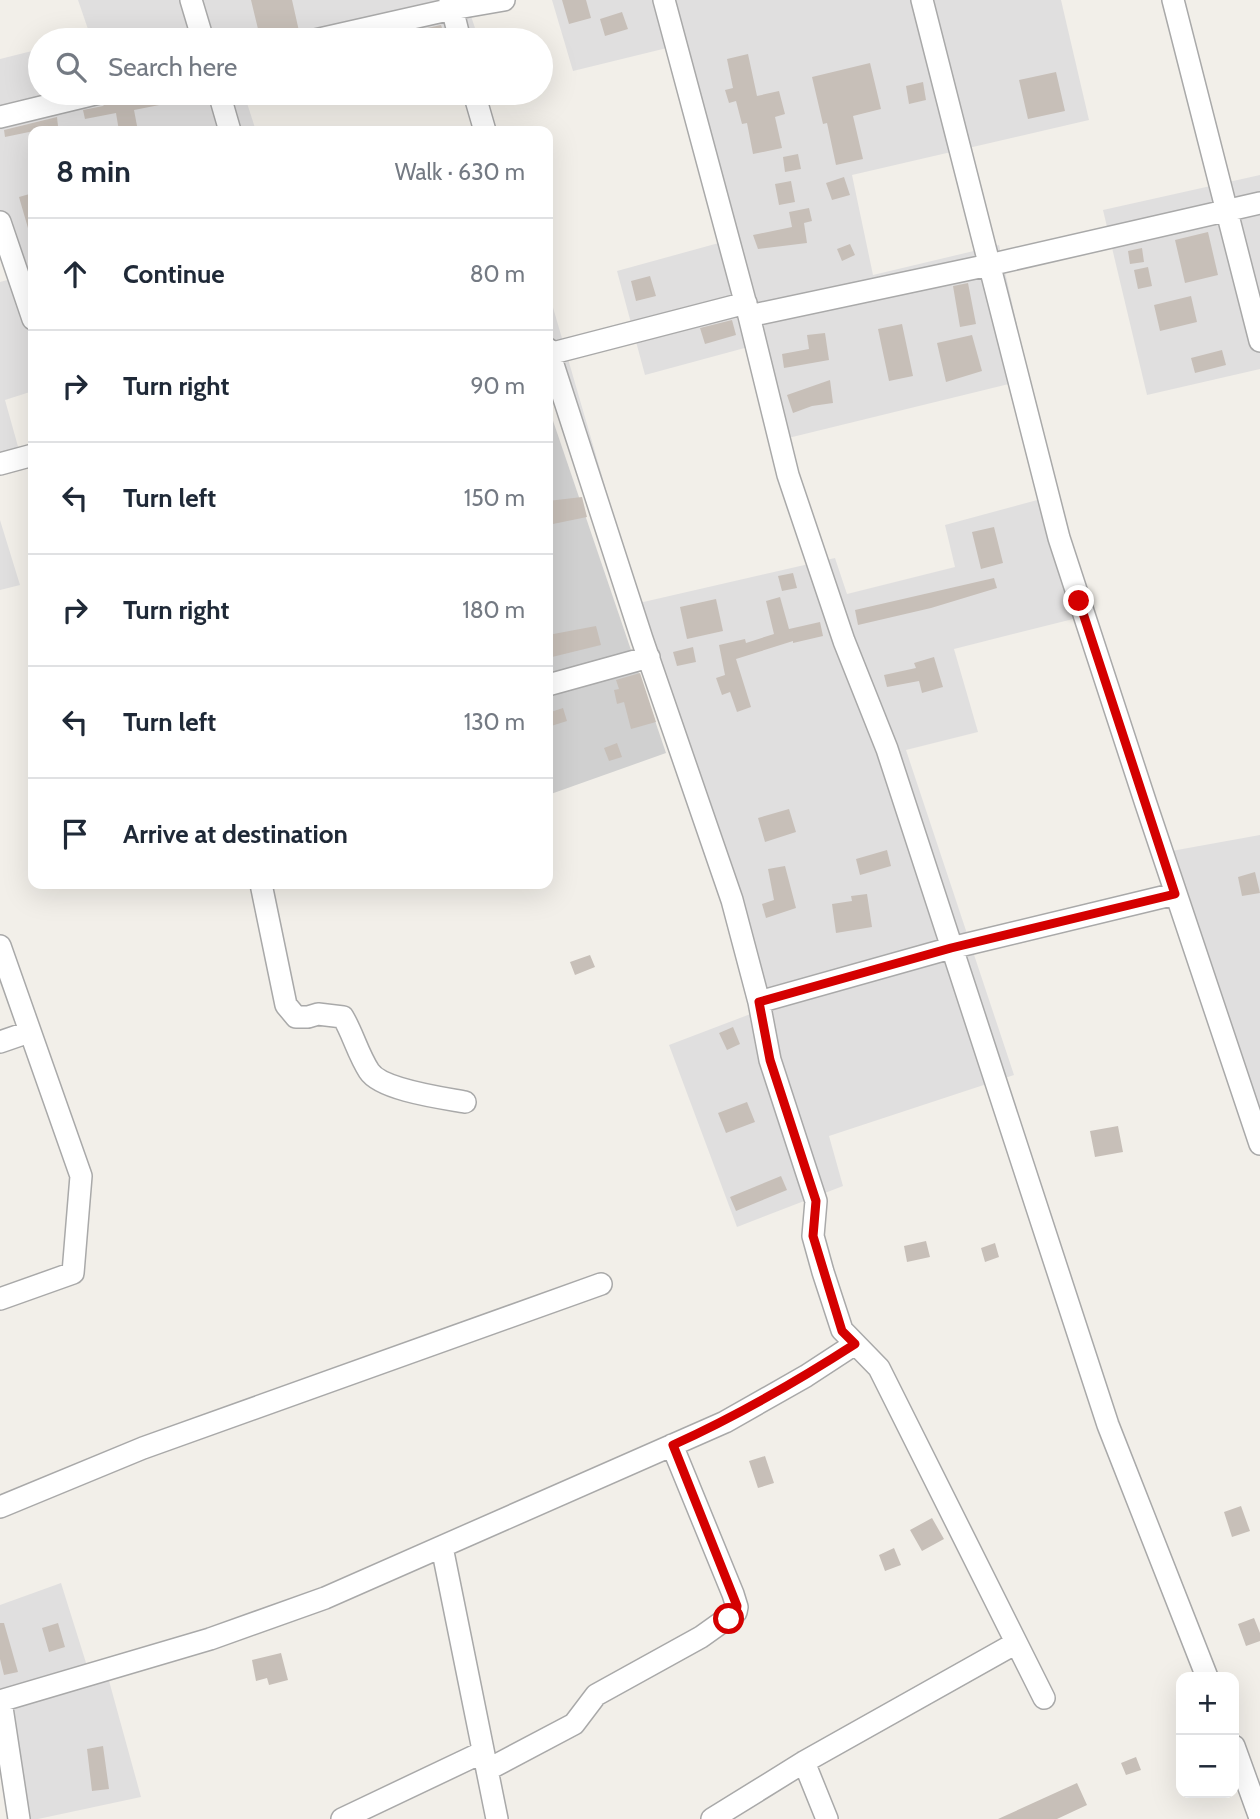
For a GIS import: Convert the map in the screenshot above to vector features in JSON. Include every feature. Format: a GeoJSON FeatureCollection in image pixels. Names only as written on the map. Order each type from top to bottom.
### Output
{"type":"FeatureCollection","features":[{"type":"Feature","properties":{"kind":"street"},"geometry":{"type":"LineString","coordinates":[[191,0],[199,28]]}},
{"type":"Feature","properties":{"kind":"street"},"geometry":{"type":"LineString","coordinates":[[362,28],[451,5],[504,0]]}},
{"type":"Feature","properties":{"kind":"street"},"geometry":{"type":"LineString","coordinates":[[664,0],[748,309],[788,475],[844,641],[887,749],[1108,1425],[1205,1672]]}},
{"type":"Feature","properties":{"kind":"street"},"geometry":{"type":"LineString","coordinates":[[922,0],[1059,538],[1175,894],[1260,1143]]}},
{"type":"Feature","properties":{"kind":"street"},"geometry":{"type":"LineString","coordinates":[[1173,0],[1260,341]]}},
{"type":"Feature","properties":{"kind":"street"},"geometry":{"type":"LineString","coordinates":[[451,5],[457,28]]}},
{"type":"Feature","properties":{"kind":"street"},"geometry":{"type":"LineString","coordinates":[[0,117],[50,105]]}},
{"type":"Feature","properties":{"kind":"street"},"geometry":{"type":"LineString","coordinates":[[222,105],[229,126]]}},
{"type":"Feature","properties":{"kind":"street"},"geometry":{"type":"LineString","coordinates":[[477,105],[484,126]]}},
{"type":"Feature","properties":{"kind":"street"},"geometry":{"type":"LineString","coordinates":[[553,350],[748,309],[989,265],[1260,203]]}},
{"type":"Feature","properties":{"kind":"street"},"geometry":{"type":"LineString","coordinates":[[0,222],[28,303]]}},
{"type":"Feature","properties":{"kind":"street"},"geometry":{"type":"LineString","coordinates":[[553,363],[732,900],[759,1002],[770,1060],[816,1201],[813,1236],[842,1331],[879,1368],[1044,1698]]}},
{"type":"Feature","properties":{"kind":"street"},"geometry":{"type":"LineString","coordinates":[[0,464],[28,456]]}},
{"type":"Feature","properties":{"kind":"street"},"geometry":{"type":"LineString","coordinates":[[553,684],[649,657]]}},
{"type":"Feature","properties":{"kind":"street"},"geometry":{"type":"LineString","coordinates":[[262,889],[286,1005],[296,1017],[308,1017],[318,1013],[343,1017],[370,1074],[382,1082],[465,1102]]}},
{"type":"Feature","properties":{"kind":"street"},"geometry":{"type":"LineString","coordinates":[[759,1002],[951,948],[1175,894]]}},
{"type":"Feature","properties":{"kind":"street"},"geometry":{"type":"LineString","coordinates":[[0,946],[81,1176],[74,1273],[0,1299]]}},
{"type":"Feature","properties":{"kind":"street"},"geometry":{"type":"LineString","coordinates":[[0,1042],[29,1032]]}},
{"type":"Feature","properties":{"kind":"street"},"geometry":{"type":"LineString","coordinates":[[0,1507],[143,1448],[601,1284]]}},
{"type":"Feature","properties":{"kind":"street"},"geometry":{"type":"LineString","coordinates":[[19,1819],[0,1701],[210,1639],[325,1598],[736,1415],[806,1376],[855,1344]]}},
{"type":"Feature","properties":{"kind":"street"},"geometry":{"type":"LineString","coordinates":[[342,1819],[574,1724],[596,1695],[701,1637],[736,1612],[733,1594],[673,1445]]}},
{"type":"Feature","properties":{"kind":"street"},"geometry":{"type":"LineString","coordinates":[[442,1547],[497,1819]]}},
{"type":"Feature","properties":{"kind":"street"},"geometry":{"type":"LineString","coordinates":[[712,1819],[804,1762],[1016,1643]]}},
{"type":"Feature","properties":{"kind":"street"},"geometry":{"type":"LineString","coordinates":[[1239,1760],[1260,1818]]}},
{"type":"Feature","properties":{"kind":"street"},"geometry":{"type":"LineString","coordinates":[[804,1762],[827,1819]]}},
{"type":"Feature","properties":{"kind":"shaded area"},"geometry":{"type":"Polygon","coordinates":[[[78,0],[512,0],[469,10],[475,28],[88,28],[78,0]]]}},
{"type":"Feature","properties":{"kind":"shaded area"},"geometry":{"type":"Polygon","coordinates":[[[552,0],[1061,0],[1089,120],[852,175],[873,275],[999,245],[1029,379],[776,441],[752,346],[645,375],[617,271],[726,241],[671,47],[573,71],[552,0]]]}},
{"type":"Feature","properties":{"kind":"shaded area"},"geometry":{"type":"Polygon","coordinates":[[[28,52],[28,105],[248,105],[254,126],[28,126],[28,393],[5,400],[24,468],[0,475],[0,282],[22,276],[0,212],[0,59],[28,52]]]}},
{"type":"Feature","properties":{"kind":"shaded area"},"geometry":{"type":"Polygon","coordinates":[[[1260,175],[1260,369],[1147,395],[1103,210],[1260,175]]]}},
{"type":"Feature","properties":{"kind":"shaded area"},"geometry":{"type":"Polygon","coordinates":[[[553,307],[639,603],[835,558],[847,594],[955,567],[945,525],[1041,499],[1073,619],[954,649],[978,732],[906,750],[1014,1075],[829,1136],[843,1186],[737,1227],[669,1045],[761,1010],[553,395],[553,307]]]}},
{"type":"Feature","properties":{"kind":"shaded area"},"geometry":{"type":"Polygon","coordinates":[[[553,421],[666,753],[553,793],[553,421]]]}},
{"type":"Feature","properties":{"kind":"shaded area"},"geometry":{"type":"Polygon","coordinates":[[[0,520],[20,585],[0,590],[0,520]]]}},
{"type":"Feature","properties":{"kind":"shaded area"},"geometry":{"type":"Polygon","coordinates":[[[1260,835],[1260,1148],[1166,852],[1260,835]]]}},
{"type":"Feature","properties":{"kind":"shaded area"},"geometry":{"type":"Polygon","coordinates":[[[61,1583],[87,1666],[103,1659],[141,1797],[38,1819],[23,1819],[0,1705],[0,1605],[61,1583]]]}},
{"type":"Feature","properties":{"kind":"building"},"geometry":{"type":"Polygon","coordinates":[[[251,0],[292,0],[298,28],[258,28],[251,0]]]}},
{"type":"Feature","properties":{"kind":"building"},"geometry":{"type":"Polygon","coordinates":[[[562,0],[586,0],[591,18],[569,24],[562,0]]]}},
{"type":"Feature","properties":{"kind":"building"},"geometry":{"type":"Polygon","coordinates":[[[622,12],[628,29],[605,36],[600,19],[622,12]]]}},
{"type":"Feature","properties":{"kind":"building"},"geometry":{"type":"Polygon","coordinates":[[[748,54],[757,96],[779,91],[785,114],[775,117],[782,148],[753,154],[747,123],[742,124],[736,101],[729,103],[725,90],[733,88],[727,59],[748,54]]]}},
{"type":"Feature","properties":{"kind":"building"},"geometry":{"type":"Polygon","coordinates":[[[870,63],[881,109],[853,116],[863,159],[836,165],[827,123],[823,124],[812,77],[870,63]]]}},
{"type":"Feature","properties":{"kind":"building"},"geometry":{"type":"Polygon","coordinates":[[[1056,72],[1065,111],[1028,119],[1019,80],[1056,72]]]}},
{"type":"Feature","properties":{"kind":"building"},"geometry":{"type":"Polygon","coordinates":[[[923,82],[926,100],[909,104],[906,86],[923,82]]]}},
{"type":"Feature","properties":{"kind":"building"},"geometry":{"type":"Polygon","coordinates":[[[159,105],[134,110],[137,126],[118,126],[116,113],[85,119],[83,110],[103,106],[159,105]]]}},
{"type":"Feature","properties":{"kind":"building"},"geometry":{"type":"Polygon","coordinates":[[[57,117],[58,126],[28,126],[28,132],[5,137],[4,130],[57,117]]]}},
{"type":"Feature","properties":{"kind":"building"},"geometry":{"type":"Polygon","coordinates":[[[798,154],[801,169],[785,172],[783,157],[798,154]]]}},
{"type":"Feature","properties":{"kind":"building"},"geometry":{"type":"Polygon","coordinates":[[[844,177],[850,195],[832,200],[826,183],[844,177]]]}},
{"type":"Feature","properties":{"kind":"building"},"geometry":{"type":"Polygon","coordinates":[[[791,181],[795,202],[779,205],[775,184],[791,181]]]}},
{"type":"Feature","properties":{"kind":"building"},"geometry":{"type":"Polygon","coordinates":[[[28,194],[28,228],[19,197],[28,194]]]}},
{"type":"Feature","properties":{"kind":"building"},"geometry":{"type":"Polygon","coordinates":[[[809,208],[812,221],[804,223],[807,243],[758,249],[753,235],[792,227],[789,212],[809,208]]]}},
{"type":"Feature","properties":{"kind":"building"},"geometry":{"type":"Polygon","coordinates":[[[1208,232],[1218,275],[1185,283],[1175,240],[1208,232]]]}},
{"type":"Feature","properties":{"kind":"building"},"geometry":{"type":"Polygon","coordinates":[[[850,244],[855,255],[842,261],[837,249],[850,244]]]}},
{"type":"Feature","properties":{"kind":"building"},"geometry":{"type":"Polygon","coordinates":[[[1142,248],[1144,262],[1130,264],[1128,251],[1142,248]]]}},
{"type":"Feature","properties":{"kind":"building"},"geometry":{"type":"Polygon","coordinates":[[[1148,267],[1152,286],[1138,289],[1134,270],[1148,267]]]}},
{"type":"Feature","properties":{"kind":"building"},"geometry":{"type":"Polygon","coordinates":[[[650,276],[656,296],[636,301],[631,281],[650,276]]]}},
{"type":"Feature","properties":{"kind":"building"},"geometry":{"type":"Polygon","coordinates":[[[968,283],[976,324],[960,327],[953,286],[968,283]]]}},
{"type":"Feature","properties":{"kind":"building"},"geometry":{"type":"Polygon","coordinates":[[[1191,296],[1197,322],[1160,331],[1154,305],[1191,296]]]}},
{"type":"Feature","properties":{"kind":"building"},"geometry":{"type":"Polygon","coordinates":[[[732,320],[736,335],[705,344],[700,328],[732,320]]]}},
{"type":"Feature","properties":{"kind":"building"},"geometry":{"type":"Polygon","coordinates":[[[902,324],[913,376],[889,381],[878,329],[902,324]]]}},
{"type":"Feature","properties":{"kind":"building"},"geometry":{"type":"Polygon","coordinates":[[[825,333],[829,360],[784,368],[782,354],[809,349],[807,335],[825,333]]]}},
{"type":"Feature","properties":{"kind":"building"},"geometry":{"type":"Polygon","coordinates":[[[972,335],[982,371],[946,382],[937,343],[972,335]]]}},
{"type":"Feature","properties":{"kind":"building"},"geometry":{"type":"Polygon","coordinates":[[[1222,350],[1226,365],[1195,373],[1191,358],[1222,350]]]}},
{"type":"Feature","properties":{"kind":"building"},"geometry":{"type":"Polygon","coordinates":[[[830,380],[833,403],[812,406],[793,413],[787,395],[830,380]]]}},
{"type":"Feature","properties":{"kind":"building"},"geometry":{"type":"Polygon","coordinates":[[[582,497],[587,517],[553,524],[553,500],[582,497]]]}},
{"type":"Feature","properties":{"kind":"building"},"geometry":{"type":"Polygon","coordinates":[[[994,527],[1003,563],[981,569],[972,532],[994,527]]]}},
{"type":"Feature","properties":{"kind":"building"},"geometry":{"type":"Polygon","coordinates":[[[793,573],[797,588],[782,591],[778,576],[793,573]]]}},
{"type":"Feature","properties":{"kind":"building"},"geometry":{"type":"Polygon","coordinates":[[[994,578],[997,588],[931,608],[858,625],[855,610],[994,578]]]}},
{"type":"Feature","properties":{"kind":"building"},"geometry":{"type":"Polygon","coordinates":[[[780,597],[789,629],[820,622],[823,636],[793,641],[736,659],[751,707],[737,712],[730,692],[722,695],[716,678],[725,675],[719,645],[745,639],[746,643],[774,634],[766,601],[780,597]]]}},
{"type":"Feature","properties":{"kind":"building"},"geometry":{"type":"Polygon","coordinates":[[[716,599],[723,631],[687,639],[680,607],[716,599]]]}},
{"type":"Feature","properties":{"kind":"building"},"geometry":{"type":"Polygon","coordinates":[[[596,626],[601,645],[553,657],[553,634],[596,626]]]}},
{"type":"Feature","properties":{"kind":"building"},"geometry":{"type":"Polygon","coordinates":[[[693,647],[696,662],[677,666],[673,652],[693,647]]]}},
{"type":"Feature","properties":{"kind":"building"},"geometry":{"type":"Polygon","coordinates":[[[934,657],[943,687],[922,693],[919,681],[887,687],[884,675],[916,668],[914,663],[934,657]]]}},
{"type":"Feature","properties":{"kind":"building"},"geometry":{"type":"Polygon","coordinates":[[[640,673],[656,722],[631,729],[624,702],[617,704],[614,690],[619,689],[616,680],[640,673]]]}},
{"type":"Feature","properties":{"kind":"building"},"geometry":{"type":"Polygon","coordinates":[[[563,708],[567,721],[553,725],[553,711],[563,708]]]}},
{"type":"Feature","properties":{"kind":"building"},"geometry":{"type":"Polygon","coordinates":[[[617,743],[622,757],[609,761],[604,748],[617,743]]]}},
{"type":"Feature","properties":{"kind":"building"},"geometry":{"type":"Polygon","coordinates":[[[789,809],[796,832],[765,842],[758,818],[789,809]]]}},
{"type":"Feature","properties":{"kind":"building"},"geometry":{"type":"Polygon","coordinates":[[[887,850],[891,866],[860,875],[856,859],[887,850]]]}},
{"type":"Feature","properties":{"kind":"building"},"geometry":{"type":"Polygon","coordinates":[[[785,866],[796,908],[766,918],[762,904],[774,900],[768,869],[785,866]]]}},
{"type":"Feature","properties":{"kind":"building"},"geometry":{"type":"Polygon","coordinates":[[[1255,872],[1260,893],[1242,896],[1238,877],[1255,872]]]}},
{"type":"Feature","properties":{"kind":"building"},"geometry":{"type":"Polygon","coordinates":[[[867,894],[872,927],[836,933],[832,904],[852,901],[851,896],[867,894]]]}},
{"type":"Feature","properties":{"kind":"building"},"geometry":{"type":"Polygon","coordinates":[[[590,955],[595,967],[575,975],[570,962],[590,955]]]}},
{"type":"Feature","properties":{"kind":"building"},"geometry":{"type":"Polygon","coordinates":[[[733,1027],[740,1044],[727,1050],[719,1033],[733,1027]]]}},
{"type":"Feature","properties":{"kind":"building"},"geometry":{"type":"Polygon","coordinates":[[[747,1102],[755,1122],[726,1133],[718,1113],[747,1102]]]}},
{"type":"Feature","properties":{"kind":"building"},"geometry":{"type":"Polygon","coordinates":[[[1118,1126],[1123,1152],[1095,1157],[1090,1131],[1118,1126]]]}},
{"type":"Feature","properties":{"kind":"building"},"geometry":{"type":"Polygon","coordinates":[[[781,1176],[787,1190],[736,1211],[730,1197],[781,1176]]]}},
{"type":"Feature","properties":{"kind":"building"},"geometry":{"type":"Polygon","coordinates":[[[926,1241],[930,1257],[907,1262],[904,1246],[926,1241]]]}},
{"type":"Feature","properties":{"kind":"building"},"geometry":{"type":"Polygon","coordinates":[[[995,1243],[999,1257],[985,1262],[981,1248],[995,1243]]]}},
{"type":"Feature","properties":{"kind":"building"},"geometry":{"type":"Polygon","coordinates":[[[765,1456],[774,1483],[758,1488],[749,1461],[765,1456]]]}},
{"type":"Feature","properties":{"kind":"building"},"geometry":{"type":"Polygon","coordinates":[[[1241,1506],[1250,1531],[1232,1537],[1224,1512],[1241,1506]]]}},
{"type":"Feature","properties":{"kind":"building"},"geometry":{"type":"Polygon","coordinates":[[[932,1518],[944,1539],[922,1551],[910,1530],[932,1518]]]}},
{"type":"Feature","properties":{"kind":"building"},"geometry":{"type":"Polygon","coordinates":[[[894,1548],[901,1565],[885,1571],[879,1555],[894,1548]]]}},
{"type":"Feature","properties":{"kind":"building"},"geometry":{"type":"Polygon","coordinates":[[[1254,1618],[1260,1641],[1246,1646],[1238,1624],[1254,1618]]]}},
{"type":"Feature","properties":{"kind":"building"},"geometry":{"type":"Polygon","coordinates":[[[0,1623],[4,1623],[18,1672],[4,1675],[0,1659],[0,1623]]]}},
{"type":"Feature","properties":{"kind":"building"},"geometry":{"type":"Polygon","coordinates":[[[58,1623],[65,1647],[49,1652],[42,1628],[58,1623]]]}},
{"type":"Feature","properties":{"kind":"building"},"geometry":{"type":"Polygon","coordinates":[[[281,1653],[288,1680],[269,1685],[267,1678],[256,1681],[252,1660],[281,1653]]]}},
{"type":"Feature","properties":{"kind":"building"},"geometry":{"type":"Polygon","coordinates":[[[103,1746],[109,1789],[92,1791],[87,1749],[103,1746]]]}},
{"type":"Feature","properties":{"kind":"building"},"geometry":{"type":"Polygon","coordinates":[[[1136,1757],[1141,1770],[1126,1775],[1121,1763],[1136,1757]]]}},
{"type":"Feature","properties":{"kind":"building"},"geometry":{"type":"Polygon","coordinates":[[[1077,1783],[1087,1805],[1057,1819],[998,1819],[1077,1783]]]}},
{"type":"Feature","properties":{"kind":"route"},"geometry":{"type":"LineString","coordinates":[[729,1619],[736,1612],[737,1606],[673,1445],[725,1422],[806,1376],[855,1344],[842,1331],[823,1272],[813,1236],[816,1201],[770,1060],[759,1002],[1028,928],[1175,894],[1079,601]]}}]}
